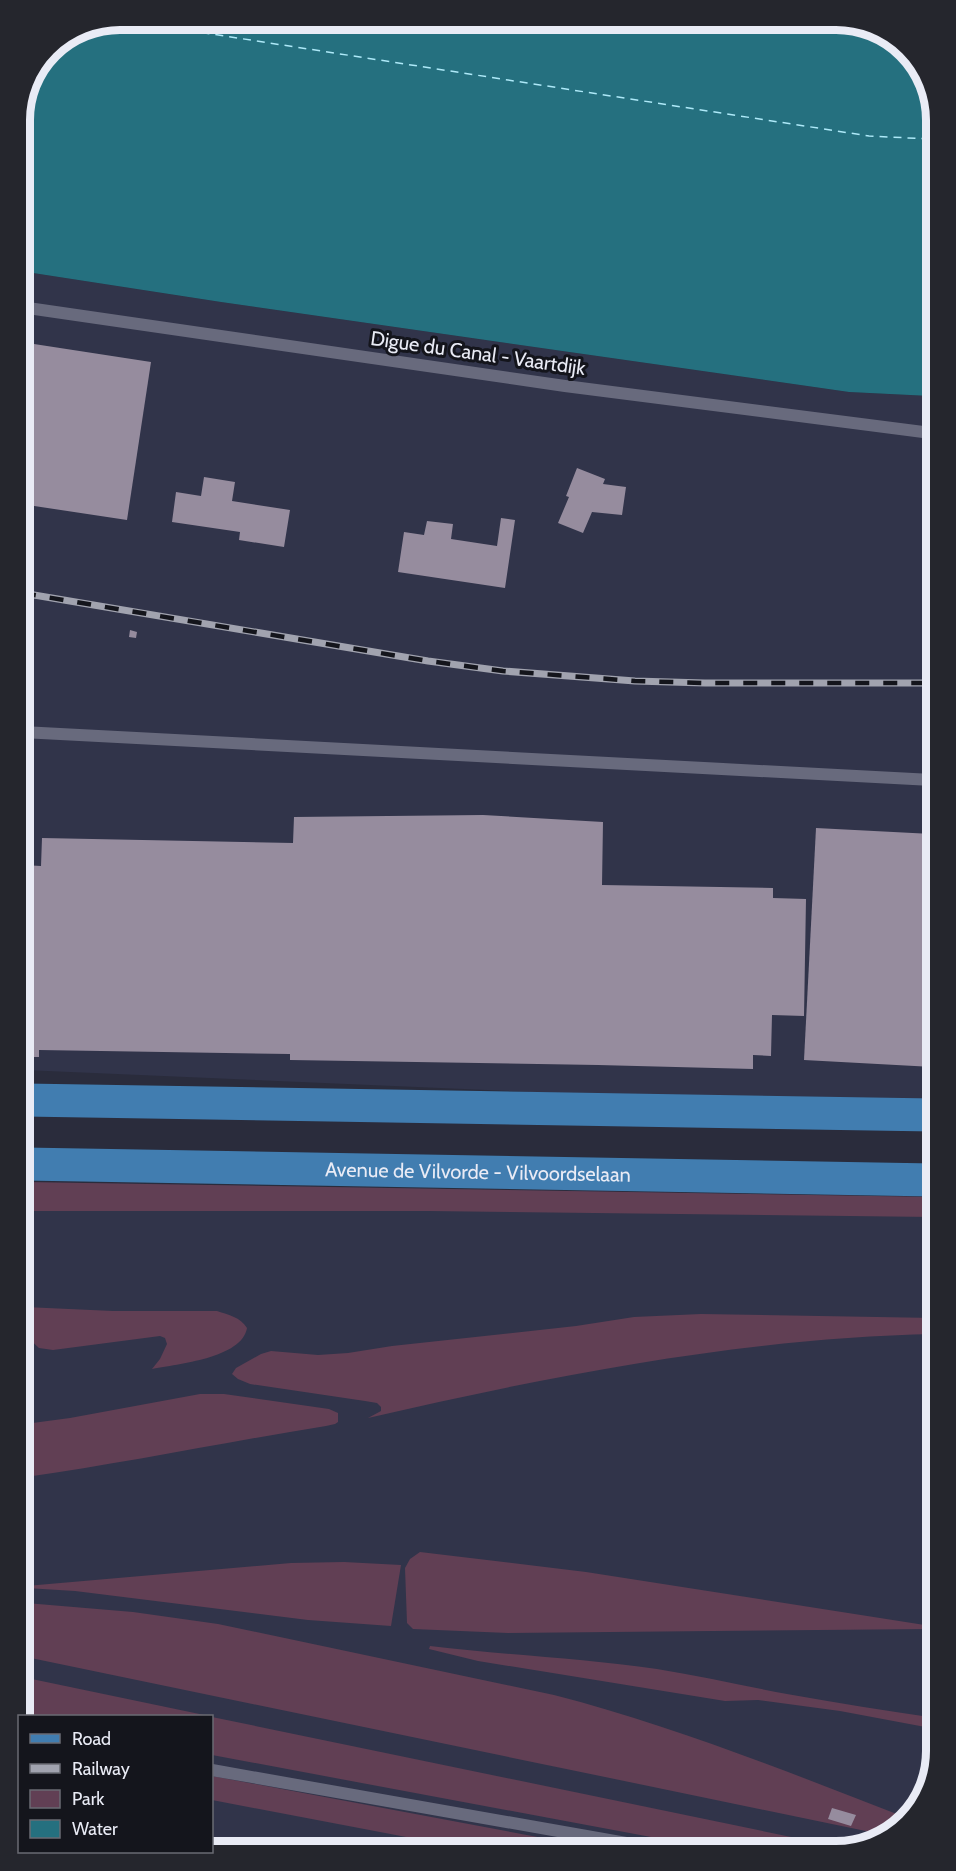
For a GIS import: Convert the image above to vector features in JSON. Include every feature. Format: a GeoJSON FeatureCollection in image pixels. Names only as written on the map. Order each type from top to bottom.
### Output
{"type":"FeatureCollection","features":[{"type":"Feature","properties":{"kind":"main road"},"geometry":{"type":"LineString","coordinates":[[30,1100],[926,1115]]}},
{"type":"Feature","properties":{"kind":"main road","name":"Avenue de Vilvorde - Vilvoordselaan"},"geometry":{"type":"LineString","coordinates":[[30,1164],[926,1180]]}},
{"type":"Feature","properties":{"kind":"lane","name":"Digue du Canal - Vaartdijk"},"geometry":{"type":"LineString","coordinates":[[30,308],[553,384],[926,433]]}},
{"type":"Feature","properties":{"kind":"lane"},"geometry":{"type":"LineString","coordinates":[[30,732],[926,780]]}},
{"type":"Feature","properties":{"kind":"lane"},"geometry":{"type":"LineString","coordinates":[[213,1770],[615,1841]]}},
{"type":"Feature","properties":{"kind":"shaded area"},"geometry":{"type":"Polygon","coordinates":[[[30,273],[849,392],[926,396],[926,1102],[739,1101],[30,1070],[30,273]]]}},
{"type":"Feature","properties":{"kind":"shaded area"},"geometry":{"type":"Polygon","coordinates":[[[30,1182],[926,1197],[926,1751],[923,1775],[911,1801],[895,1819],[871,1834],[836,1841],[213,1841],[213,1715],[30,1715],[30,1182]]]}},
{"type":"Feature","properties":{"kind":"green space"},"geometry":{"type":"Polygon","coordinates":[[[30,1182],[926,1197],[926,1217],[428,1211],[30,1211],[30,1182]]]}},
{"type":"Feature","properties":{"kind":"green space"},"geometry":{"type":"Polygon","coordinates":[[[30,1307],[113,1311],[217,1311],[238,1319],[247,1328],[243,1338],[222,1353],[192,1362],[152,1369],[167,1344],[165,1338],[160,1336],[53,1350],[39,1348],[30,1340],[30,1307]]]}},
{"type":"Feature","properties":{"kind":"green space"},"geometry":{"type":"Polygon","coordinates":[[[701,1314],[926,1318],[926,1334],[792,1343],[649,1361],[508,1387],[368,1418],[381,1411],[377,1403],[250,1384],[232,1374],[236,1368],[271,1351],[318,1355],[348,1353],[634,1317],[701,1314]]]}},
{"type":"Feature","properties":{"kind":"green space"},"geometry":{"type":"Polygon","coordinates":[[[200,1394],[224,1394],[329,1409],[338,1413],[338,1422],[326,1426],[30,1476],[30,1423],[200,1394]]]}},
{"type":"Feature","properties":{"kind":"green space"},"geometry":{"type":"Polygon","coordinates":[[[420,1552],[586,1572],[926,1625],[926,1629],[508,1633],[413,1629],[407,1623],[405,1568],[410,1559],[420,1552]]]}},
{"type":"Feature","properties":{"kind":"green space"},"geometry":{"type":"Polygon","coordinates":[[[344,1562],[401,1565],[391,1626],[308,1620],[75,1591],[30,1588],[30,1586],[291,1563],[344,1562]]]}},
{"type":"Feature","properties":{"kind":"green space"},"geometry":{"type":"Polygon","coordinates":[[[30,1603],[133,1612],[218,1624],[554,1695],[599,1707],[776,1767],[899,1815],[874,1833],[30,1658],[30,1603]]]}},
{"type":"Feature","properties":{"kind":"green space"},"geometry":{"type":"Polygon","coordinates":[[[430,1646],[657,1669],[926,1717],[926,1727],[840,1711],[758,1700],[725,1701],[478,1661],[429,1649],[430,1646]]]}},
{"type":"Feature","properties":{"kind":"green space"},"geometry":{"type":"Polygon","coordinates":[[[30,1679],[204,1715],[30,1715],[30,1679]]]}},
{"type":"Feature","properties":{"kind":"green space"},"geometry":{"type":"Polygon","coordinates":[[[213,1717],[811,1841],[672,1841],[213,1755],[213,1717]]]}},
{"type":"Feature","properties":{"kind":"green space"},"geometry":{"type":"Polygon","coordinates":[[[213,1776],[559,1841],[427,1841],[213,1800],[213,1776]]]}},
{"type":"Feature","properties":{"kind":"water"},"geometry":{"type":"Polygon","coordinates":[[[120,30],[842,30],[865,35],[886,45],[904,61],[919,85],[926,120],[926,396],[849,392],[30,273],[30,114],[33,96],[45,70],[56,56],[70,45],[85,37],[120,30]]]}},
{"type":"Feature","properties":{"kind":"building"},"geometry":{"type":"Polygon","coordinates":[[[30,343],[151,362],[127,520],[30,505],[30,343]]]}},
{"type":"Feature","properties":{"kind":"building"},"geometry":{"type":"Polygon","coordinates":[[[577,468],[605,479],[603,484],[626,487],[622,515],[592,512],[583,533],[558,523],[569,497],[566,496],[577,468]]]}},
{"type":"Feature","properties":{"kind":"building"},"geometry":{"type":"Polygon","coordinates":[[[204,477],[235,482],[232,501],[290,510],[284,547],[239,540],[240,532],[172,522],[176,492],[201,496],[204,477]]]}},
{"type":"Feature","properties":{"kind":"building"},"geometry":{"type":"Polygon","coordinates":[[[501,518],[515,520],[505,588],[398,572],[404,532],[424,535],[427,521],[453,524],[451,539],[497,546],[501,518]]]}},
{"type":"Feature","properties":{"kind":"building"},"geometry":{"type":"Polygon","coordinates":[[[130,630],[137,632],[136,638],[129,637],[130,630]]]}},
{"type":"Feature","properties":{"kind":"building"},"geometry":{"type":"Polygon","coordinates":[[[483,815],[603,822],[602,885],[773,888],[773,898],[806,899],[804,1016],[772,1015],[771,1056],[753,1055],[753,1069],[290,1060],[290,1054],[39,1050],[39,1057],[30,1057],[30,865],[41,866],[42,838],[293,843],[294,817],[483,815]]]}},
{"type":"Feature","properties":{"kind":"building"},"geometry":{"type":"Polygon","coordinates":[[[816,828],[926,834],[926,1067],[804,1060],[816,828]]]}},
{"type":"Feature","properties":{"kind":"building"},"geometry":{"type":"Polygon","coordinates":[[[832,1808],[856,1815],[851,1826],[828,1819],[832,1808]]]}},
{"type":"Feature","properties":{"kind":"ferry route"},"geometry":{"type":"LineString","coordinates":[[186,30],[869,136],[926,139]]}},
{"type":"Feature","properties":{"kind":"railway"},"geometry":{"type":"LineString","coordinates":[[30,594],[428,661],[503,671],[635,681],[705,683],[926,683]]}}]}
